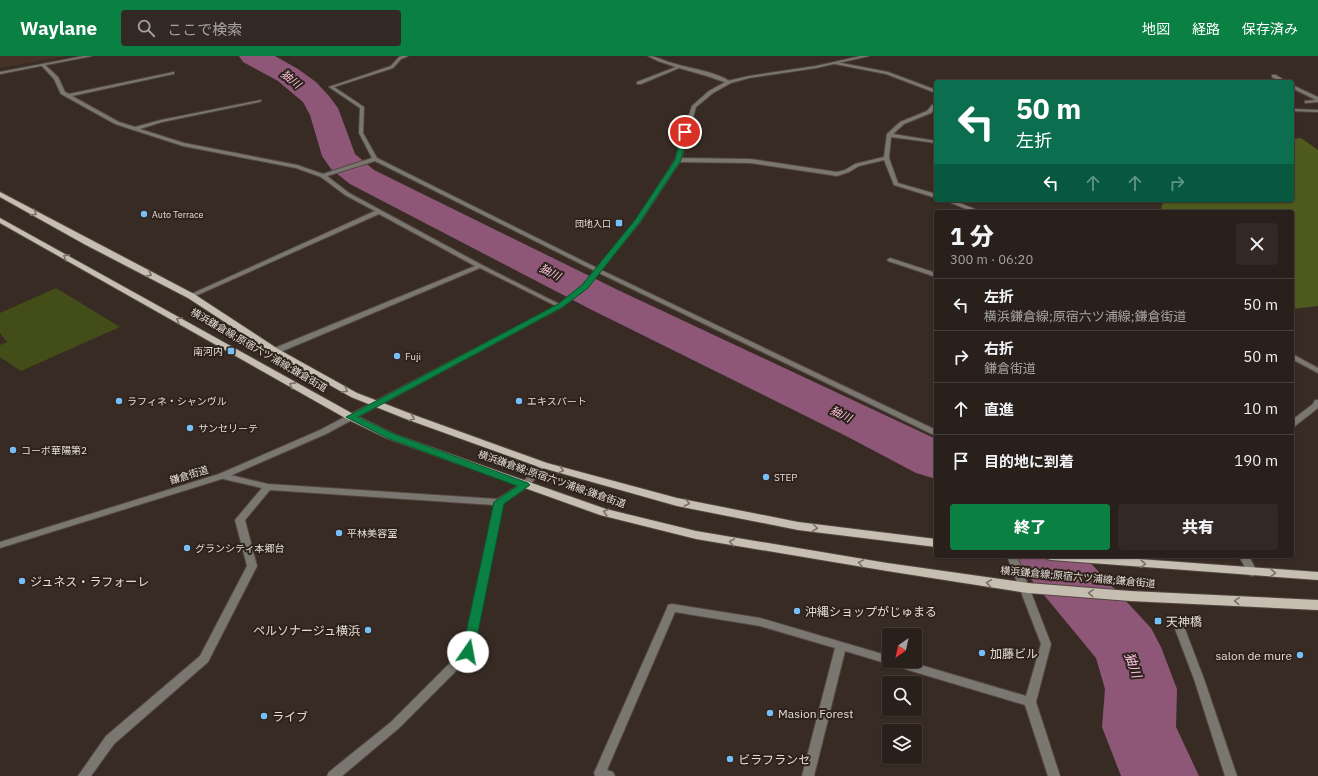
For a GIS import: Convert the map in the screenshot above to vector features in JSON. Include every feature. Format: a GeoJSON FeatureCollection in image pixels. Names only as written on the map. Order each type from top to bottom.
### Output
{"type":"FeatureCollection","features":[{"type":"Feature","properties":{"kind":"main road","name":"横浜鎌倉線;原宿六ツ浦線;鎌倉街道"},"geometry":{"type":"LineString","coordinates":[[0,194],[87,242],[191,296],[275,350],[354,396],[543,465],[677,502],[798,526],[934,543]]}},
{"type":"Feature","properties":{"kind":"main road","name":"横浜鎌倉線;原宿六ツ浦線;鎌倉街道"},"geometry":{"type":"LineString","coordinates":[[0,220],[351,417],[390,436],[604,512],[696,535],[887,568],[1026,588],[1130,596],[1318,604]]}},
{"type":"Feature","properties":{"kind":"main road","name":"横浜鎌倉線;原宿六ツ浦線;鎌倉街道"},"geometry":{"type":"LineString","coordinates":[[1069,558],[1104,562],[1318,576]]}},
{"type":"Feature","properties":{"kind":"street"},"geometry":{"type":"LineString","coordinates":[[0,73],[90,56]]}},
{"type":"Feature","properties":{"kind":"street"},"geometry":{"type":"LineString","coordinates":[[406,56],[399,57],[392,67],[331,87],[362,108],[361,133],[372,160],[597,273],[934,432]]}},
{"type":"Feature","properties":{"kind":"street"},"geometry":{"type":"LineString","coordinates":[[650,56],[677,68],[707,73],[729,82],[867,56]]}},
{"type":"Feature","properties":{"kind":"street"},"geometry":{"type":"LineString","coordinates":[[836,63],[887,73],[934,91]]}},
{"type":"Feature","properties":{"kind":"street"},"geometry":{"type":"LineString","coordinates":[[43,65],[56,78],[63,93],[117,123],[183,144],[297,168],[323,176],[347,194],[480,266],[563,304]]}},
{"type":"Feature","properties":{"kind":"street"},"geometry":{"type":"LineString","coordinates":[[639,83],[677,68]]}},
{"type":"Feature","properties":{"kind":"street"},"geometry":{"type":"LineString","coordinates":[[67,96],[173,73]]}},
{"type":"Feature","properties":{"kind":"street"},"geometry":{"type":"LineString","coordinates":[[1274,76],[1281,80]]}},
{"type":"Feature","properties":{"kind":"street","name":"鎌倉街道"},"geometry":{"type":"LineString","coordinates":[[0,545],[222,476],[323,432],[563,304],[597,273],[638,221],[678,160],[694,106],[711,92],[729,82]]}},
{"type":"Feature","properties":{"kind":"street"},"geometry":{"type":"LineString","coordinates":[[1294,87],[1318,100]]}},
{"type":"Feature","properties":{"kind":"street"},"geometry":{"type":"LineString","coordinates":[[1307,102],[1318,100]]}},
{"type":"Feature","properties":{"kind":"street"},"geometry":{"type":"LineString","coordinates":[[134,129],[161,121],[259,101]]}},
{"type":"Feature","properties":{"kind":"street"},"geometry":{"type":"LineString","coordinates":[[934,106],[929,112],[902,123],[889,135],[886,158],[896,184],[934,195]]}},
{"type":"Feature","properties":{"kind":"street"},"geometry":{"type":"LineString","coordinates":[[1294,110],[1318,111]]}},
{"type":"Feature","properties":{"kind":"street"},"geometry":{"type":"LineString","coordinates":[[889,135],[934,142]]}},
{"type":"Feature","properties":{"kind":"street"},"geometry":{"type":"LineString","coordinates":[[678,160],[750,161],[837,174],[847,171],[856,165],[886,158]]}},
{"type":"Feature","properties":{"kind":"street"},"geometry":{"type":"LineString","coordinates":[[323,176],[372,160]]}},
{"type":"Feature","properties":{"kind":"street"},"geometry":{"type":"LineString","coordinates":[[952,202],[973,210]]}},
{"type":"Feature","properties":{"kind":"street"},"geometry":{"type":"LineString","coordinates":[[191,296],[380,211]]}},
{"type":"Feature","properties":{"kind":"street"},"geometry":{"type":"LineString","coordinates":[[890,260],[934,274]]}},
{"type":"Feature","properties":{"kind":"street"},"geometry":{"type":"LineString","coordinates":[[275,350],[480,266]]}},
{"type":"Feature","properties":{"kind":"street"},"geometry":{"type":"LineString","coordinates":[[1294,357],[1318,371]]}},
{"type":"Feature","properties":{"kind":"street"},"geometry":{"type":"LineString","coordinates":[[1294,422],[1317,405],[1318,402]]}},
{"type":"Feature","properties":{"kind":"street"},"geometry":{"type":"LineString","coordinates":[[222,476],[268,488],[499,502],[525,485],[543,465]]}},
{"type":"Feature","properties":{"kind":"street"},"geometry":{"type":"LineString","coordinates":[[84,776],[110,740],[204,659],[252,566],[240,520],[268,488]]}},
{"type":"Feature","properties":{"kind":"street"},"geometry":{"type":"LineString","coordinates":[[333,776],[395,725],[468,652],[499,502]]}},
{"type":"Feature","properties":{"kind":"street"},"geometry":{"type":"LineString","coordinates":[[1013,558],[1026,588],[1046,644],[1030,702],[1054,776]]}},
{"type":"Feature","properties":{"kind":"street"},"geometry":{"type":"LineString","coordinates":[[1245,558],[1252,572]]}},
{"type":"Feature","properties":{"kind":"street"},"geometry":{"type":"LineString","coordinates":[[609,776],[600,773],[672,608],[760,622],[882,658]]}},
{"type":"Feature","properties":{"kind":"street"},"geometry":{"type":"LineString","coordinates":[[1180,629],[1231,776]]}},
{"type":"Feature","properties":{"kind":"street"},"geometry":{"type":"LineString","coordinates":[[808,776],[841,646]]}},
{"type":"Feature","properties":{"kind":"street"},"geometry":{"type":"LineString","coordinates":[[916,668],[1030,702]]}},
{"type":"Feature","properties":{"kind":"shaded area"},"geometry":{"type":"Polygon","coordinates":[[[0,56],[68,56],[0,68],[0,56]]]}},
{"type":"Feature","properties":{"kind":"green space"},"geometry":{"type":"Polygon","coordinates":[[[1301,138],[1318,150],[1318,306],[1294,309],[1294,210],[1161,210],[1163,202],[1294,202],[1294,139],[1301,138]]]}},
{"type":"Feature","properties":{"kind":"green space"},"geometry":{"type":"Polygon","coordinates":[[[56,288],[120,327],[21,371],[0,357],[0,345],[7,342],[0,333],[0,313],[56,288]]]}},
{"type":"Feature","properties":{"kind":"waterway","name":"㹨川"},"geometry":{"type":"LineString","coordinates":[[252,56],[269,63],[288,75],[313,95],[323,108],[326,115],[339,156],[346,165],[362,177],[605,300],[867,426],[934,460]]}},
{"type":"Feature","properties":{"kind":"waterway","name":"㹨川"},"geometry":{"type":"LineString","coordinates":[[1049,558],[1127,647],[1141,689],[1139,727],[1160,776]]}},
{"type":"Feature","properties":{"kind":"place","name":"Auto Terrace"},"geometry":{"type":"Point","coordinates":[144,214]}},
{"type":"Feature","properties":{"kind":"place","name":"団地入口"},"geometry":{"type":"Point","coordinates":[619,223]}},
{"type":"Feature","properties":{"kind":"place","name":"南河内"},"geometry":{"type":"Point","coordinates":[231,351]}},
{"type":"Feature","properties":{"kind":"place","name":"Fuji"},"geometry":{"type":"Point","coordinates":[397,356]}},
{"type":"Feature","properties":{"kind":"place","name":"ラフィネ・シャンヴル"},"geometry":{"type":"Point","coordinates":[119,401]}},
{"type":"Feature","properties":{"kind":"place","name":"エキスパート"},"geometry":{"type":"Point","coordinates":[519,401]}},
{"type":"Feature","properties":{"kind":"place","name":"サンセリーテ"},"geometry":{"type":"Point","coordinates":[190,428]}},
{"type":"Feature","properties":{"kind":"place","name":"コーポ華陽第2"},"geometry":{"type":"Point","coordinates":[13,450]}},
{"type":"Feature","properties":{"kind":"place","name":"STEP"},"geometry":{"type":"Point","coordinates":[766,477]}},
{"type":"Feature","properties":{"kind":"place","name":"平林美容室"},"geometry":{"type":"Point","coordinates":[339,533]}},
{"type":"Feature","properties":{"kind":"place","name":"グランシティ本郷台"},"geometry":{"type":"Point","coordinates":[187,548]}},
{"type":"Feature","properties":{"kind":"place","name":"ジュネス・ラフォーレ"},"geometry":{"type":"Point","coordinates":[22,581]}},
{"type":"Feature","properties":{"kind":"place","name":"沖縄ショップがじゅまる"},"geometry":{"type":"Point","coordinates":[797,611]}},
{"type":"Feature","properties":{"kind":"place","name":"天神橋"},"geometry":{"type":"Point","coordinates":[1158,621]}},
{"type":"Feature","properties":{"kind":"place","name":"ペルソナージュ横浜"},"geometry":{"type":"Point","coordinates":[368,630]}},
{"type":"Feature","properties":{"kind":"place","name":"加藤ビル"},"geometry":{"type":"Point","coordinates":[982,653]}},
{"type":"Feature","properties":{"kind":"place","name":"salon de mure"},"geometry":{"type":"Point","coordinates":[1300,655]}},
{"type":"Feature","properties":{"kind":"place","name":"Masion Forest"},"geometry":{"type":"Point","coordinates":[770,713]}},
{"type":"Feature","properties":{"kind":"place","name":"ライブ"},"geometry":{"type":"Point","coordinates":[264,716]}},
{"type":"Feature","properties":{"kind":"place","name":"ビラフランセ"},"geometry":{"type":"Point","coordinates":[730,759]}},
{"type":"Feature","properties":{"kind":"route"},"geometry":{"type":"LineString","coordinates":[[468,652],[499,502],[525,485],[390,436],[351,417],[560,306],[585,286],[599,271],[638,221],[678,160],[685,132]]}}]}
